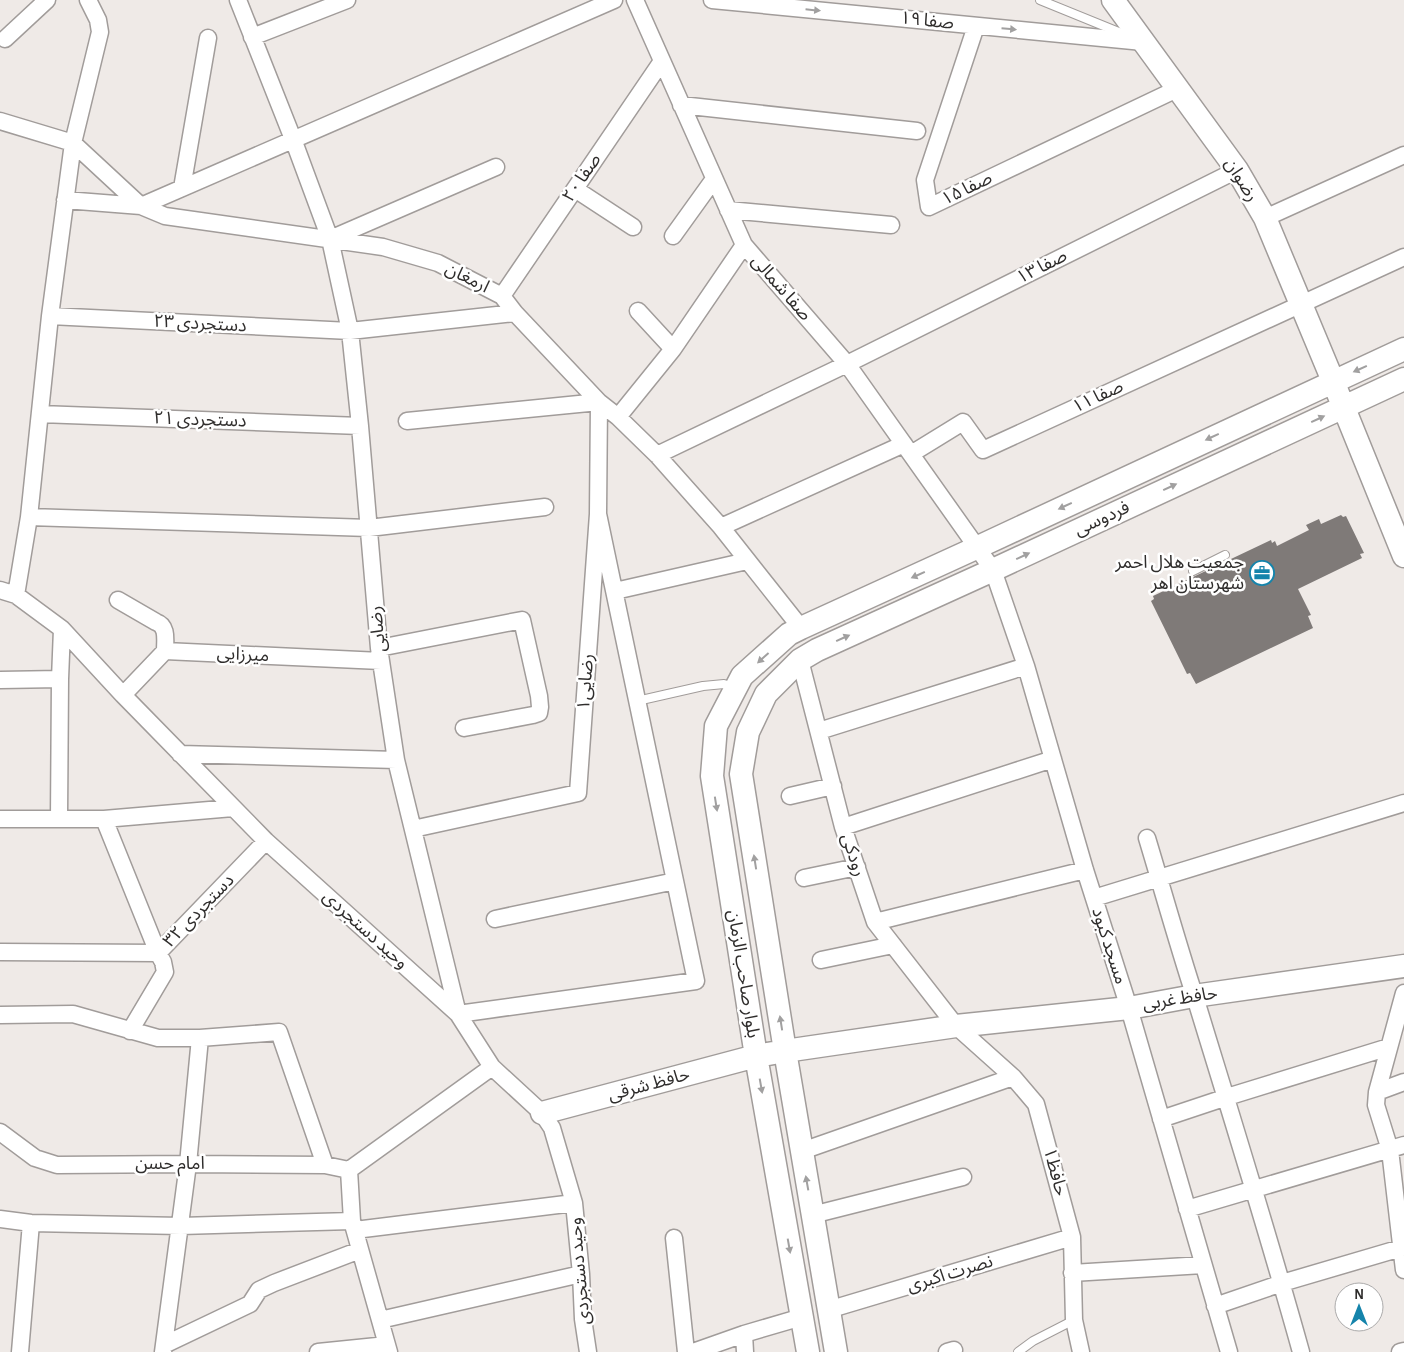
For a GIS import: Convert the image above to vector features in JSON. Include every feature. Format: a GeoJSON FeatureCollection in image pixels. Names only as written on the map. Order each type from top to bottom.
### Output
{"type":"FeatureCollection","features":[{"type":"Feature","properties":{"kind":"main road","name":"رضوان"},"geometry":{"type":"LineString","coordinates":[[1112,0],[1236,170],[1265,218],[1404,556]]}},
{"type":"Feature","properties":{"kind":"main road","name":"فردوسی"},"geometry":{"type":"LineString","coordinates":[[801,628],[1404,349]]}},
{"type":"Feature","properties":{"kind":"main road","name":"فردوسی"},"geometry":{"type":"LineString","coordinates":[[800,660],[817,650],[1404,379]]}},
{"type":"Feature","properties":{"kind":"main road","name":"بلوار صاحب الزمان"},"geometry":{"type":"LineString","coordinates":[[801,628],[788,634],[742,676],[716,726],[712,776],[756,1056],[808,1352]]}},
{"type":"Feature","properties":{"kind":"main road","name":"بلوار صاحب الزمان"},"geometry":{"type":"LineString","coordinates":[[800,660],[766,694],[748,732],[742,774],[785,1051],[836,1352]]}},
{"type":"Feature","properties":{"kind":"main road","name":"حافظ غربی"},"geometry":{"type":"LineString","coordinates":[[956,1026],[1129,1008],[1194,996],[1404,966]]}},
{"type":"Feature","properties":{"kind":"main road"},"geometry":{"type":"LineString","coordinates":[[785,1051],[956,1026]]}},
{"type":"Feature","properties":{"kind":"main road","name":"حافظ شرقی"},"geometry":{"type":"LineString","coordinates":[[542,1113],[756,1056],[785,1051]]}},
{"type":"Feature","properties":{"kind":"street"},"geometry":{"type":"LineString","coordinates":[[5,39],[47,0]]}},
{"type":"Feature","properties":{"kind":"street"},"geometry":{"type":"LineString","coordinates":[[16,595],[29,517],[64,200],[73,142],[100,32],[98,20],[88,0]]}},
{"type":"Feature","properties":{"kind":"street"},"geometry":{"type":"LineString","coordinates":[[238,0],[294,140],[330,239],[496,167]]}},
{"type":"Feature","properties":{"kind":"street"},"geometry":{"type":"LineString","coordinates":[[252,37],[347,0]]}},
{"type":"Feature","properties":{"kind":"street"},"geometry":{"type":"LineString","coordinates":[[64,200],[141,206],[614,0]]}},
{"type":"Feature","properties":{"kind":"street","name":"صفا شمالی"},"geometry":{"type":"LineString","coordinates":[[635,0],[744,245],[847,364],[992,570]]}},
{"type":"Feature","properties":{"kind":"street","name":"صفا ۱۹"},"geometry":{"type":"LineString","coordinates":[[712,0],[1143,42]]}},
{"type":"Feature","properties":{"kind":"street","name":"صفا ۱۵"},"geometry":{"type":"LineString","coordinates":[[976,26],[925,180],[929,207],[1177,89]]}},
{"type":"Feature","properties":{"kind":"street"},"geometry":{"type":"LineString","coordinates":[[182,188],[208,38]]}},
{"type":"Feature","properties":{"kind":"street","name":"صفا ۲۰"},"geometry":{"type":"LineString","coordinates":[[502,296],[662,61]]}},
{"type":"Feature","properties":{"kind":"street"},"geometry":{"type":"LineString","coordinates":[[681,105],[917,131]]}},
{"type":"Feature","properties":{"kind":"street"},"geometry":{"type":"LineString","coordinates":[[0,121],[73,142],[141,206]]}},
{"type":"Feature","properties":{"kind":"street"},"geometry":{"type":"LineString","coordinates":[[1265,218],[1404,155]]}},
{"type":"Feature","properties":{"kind":"street","name":"صفا ۱۳"},"geometry":{"type":"LineString","coordinates":[[657,455],[847,364],[1236,170]]}},
{"type":"Feature","properties":{"kind":"street"},"geometry":{"type":"LineString","coordinates":[[673,236],[714,179]]}},
{"type":"Feature","properties":{"kind":"street"},"geometry":{"type":"LineString","coordinates":[[575,189],[633,227]]}},
{"type":"Feature","properties":{"kind":"street","name":"ارمغان"},"geometry":{"type":"LineString","coordinates":[[141,206],[165,216],[383,247],[438,263],[502,296],[599,402],[618,417],[657,455],[721,527],[801,628]]}},
{"type":"Feature","properties":{"kind":"street"},"geometry":{"type":"LineString","coordinates":[[728,210],[891,225]]}},
{"type":"Feature","properties":{"kind":"street","name":"رضایی"},"geometry":{"type":"LineString","coordinates":[[330,239],[350,331],[380,655],[396,760],[458,1014]]}},
{"type":"Feature","properties":{"kind":"street"},"geometry":{"type":"LineString","coordinates":[[618,417],[673,349],[744,245]]}},
{"type":"Feature","properties":{"kind":"street"},"geometry":{"type":"LineString","coordinates":[[1301,304],[1404,257]]}},
{"type":"Feature","properties":{"kind":"street","name":"صفا ۱۱"},"geometry":{"type":"LineString","coordinates":[[907,449],[963,422],[983,450],[1301,304]]}},
{"type":"Feature","properties":{"kind":"street"},"geometry":{"type":"LineString","coordinates":[[638,311],[673,349]]}},
{"type":"Feature","properties":{"kind":"street","name":"دستجردی ۲۳"},"geometry":{"type":"LineString","coordinates":[[50,316],[350,331],[515,312]]}},
{"type":"Feature","properties":{"kind":"street"},"geometry":{"type":"LineString","coordinates":[[407,421],[599,402]]}},
{"type":"Feature","properties":{"kind":"street","name":"رضایی۱"},"geometry":{"type":"LineString","coordinates":[[412,830],[578,793],[598,514],[599,402]]}},
{"type":"Feature","properties":{"kind":"street","name":"دستجردی ۲۱"},"geometry":{"type":"LineString","coordinates":[[40,414],[360,426]]}},
{"type":"Feature","properties":{"kind":"street"},"geometry":{"type":"LineString","coordinates":[[721,527],[907,449]]}},
{"type":"Feature","properties":{"kind":"street"},"geometry":{"type":"LineString","coordinates":[[29,517],[369,528],[545,507]]}},
{"type":"Feature","properties":{"kind":"street"},"geometry":{"type":"LineString","coordinates":[[458,1014],[696,981],[598,514]]}},
{"type":"Feature","properties":{"kind":"street"},"geometry":{"type":"LineString","coordinates":[[614,591],[747,561]]}},
{"type":"Feature","properties":{"kind":"street","name":"مسجد کبود"},"geometry":{"type":"LineString","coordinates":[[992,570],[1026,666],[1085,870],[1129,1008],[1229,1352]]}},
{"type":"Feature","properties":{"kind":"street","name":"وحید دستجردی"},"geometry":{"type":"LineString","coordinates":[[0,590],[16,595],[62,629],[123,695],[266,841],[458,1014],[492,1067],[542,1113],[552,1128],[574,1203],[583,1319],[588,1352]]}},
{"type":"Feature","properties":{"kind":"street"},"geometry":{"type":"LineString","coordinates":[[118,600],[161,624],[164,628],[165,651],[123,695]]}},
{"type":"Feature","properties":{"kind":"street","name":"میرزایی"},"geometry":{"type":"LineString","coordinates":[[165,651],[380,655],[522,620],[539,696],[539,712],[464,728]]}},
{"type":"Feature","properties":{"kind":"street"},"geometry":{"type":"LineString","coordinates":[[59,819],[62,629]]}},
{"type":"Feature","properties":{"kind":"street","name":"رودکی"},"geometry":{"type":"LineString","coordinates":[[800,660],[843,827],[875,922],[956,1026]]}},
{"type":"Feature","properties":{"kind":"street"},"geometry":{"type":"LineString","coordinates":[[819,732],[1026,666]]}},
{"type":"Feature","properties":{"kind":"street"},"geometry":{"type":"LineString","coordinates":[[0,680],[60,679]]}},
{"type":"Feature","properties":{"kind":"street"},"geometry":{"type":"LineString","coordinates":[[180,754],[396,760]]}},
{"type":"Feature","properties":{"kind":"street"},"geometry":{"type":"LineString","coordinates":[[843,827],[1053,759]]}},
{"type":"Feature","properties":{"kind":"street"},"geometry":{"type":"LineString","coordinates":[[790,796],[833,786]]}},
{"type":"Feature","properties":{"kind":"street"},"geometry":{"type":"LineString","coordinates":[[1094,898],[1404,804]]}},
{"type":"Feature","properties":{"kind":"street"},"geometry":{"type":"LineString","coordinates":[[0,818],[104,819],[233,808]]}},
{"type":"Feature","properties":{"kind":"street"},"geometry":{"type":"LineString","coordinates":[[104,819],[163,962],[165,972],[130,1030]]}},
{"type":"Feature","properties":{"kind":"street"},"geometry":{"type":"LineString","coordinates":[[1147,838],[1194,996],[1227,1097],[1301,1352]]}},
{"type":"Feature","properties":{"kind":"street","name":"دستجردی ۳۲"},"geometry":{"type":"LineString","coordinates":[[0,952],[158,953],[266,841]]}},
{"type":"Feature","properties":{"kind":"street"},"geometry":{"type":"LineString","coordinates":[[804,878],[856,867]]}},
{"type":"Feature","properties":{"kind":"street"},"geometry":{"type":"LineString","coordinates":[[875,922],[1085,870]]}},
{"type":"Feature","properties":{"kind":"street"},"geometry":{"type":"LineString","coordinates":[[495,918],[675,881]]}},
{"type":"Feature","properties":{"kind":"street"},"geometry":{"type":"LineString","coordinates":[[821,960],[893,945]]}},
{"type":"Feature","properties":{"kind":"street"},"geometry":{"type":"LineString","coordinates":[[1404,993],[1376,1092],[1376,1105],[1397,1148],[1401,1248],[1404,1270]]}},
{"type":"Feature","properties":{"kind":"street"},"geometry":{"type":"LineString","coordinates":[[0,1015],[73,1014],[158,1038],[200,1038],[279,1032],[325,1165]]}},
{"type":"Feature","properties":{"kind":"street","name":"حافظ۱"},"geometry":{"type":"LineString","coordinates":[[956,1026],[1013,1077],[1036,1104],[1072,1237],[1074,1320],[1081,1352]]}},
{"type":"Feature","properties":{"kind":"street"},"geometry":{"type":"LineString","coordinates":[[164,1348],[181,1226],[200,1038]]}},
{"type":"Feature","properties":{"kind":"street"},"geometry":{"type":"LineString","coordinates":[[1161,1119],[1389,1047]]}},
{"type":"Feature","properties":{"kind":"street"},"geometry":{"type":"LineString","coordinates":[[318,1352],[388,1348],[353,1226],[349,1170],[492,1067]]}},
{"type":"Feature","properties":{"kind":"street"},"geometry":{"type":"LineString","coordinates":[[802,1151],[1013,1077]]}},
{"type":"Feature","properties":{"kind":"street"},"geometry":{"type":"LineString","coordinates":[[1376,1092],[1404,1082]]}},
{"type":"Feature","properties":{"kind":"street","name":"امام حسن"},"geometry":{"type":"LineString","coordinates":[[0,1132],[35,1158],[57,1165],[325,1165],[349,1170]]}},
{"type":"Feature","properties":{"kind":"street"},"geometry":{"type":"LineString","coordinates":[[1187,1209],[1397,1148]]}},
{"type":"Feature","properties":{"kind":"street"},"geometry":{"type":"LineString","coordinates":[[812,1214],[963,1177]]}},
{"type":"Feature","properties":{"kind":"street"},"geometry":{"type":"LineString","coordinates":[[0,1219],[31,1223],[181,1226],[353,1226],[574,1203]]}},
{"type":"Feature","properties":{"kind":"street"},"geometry":{"type":"LineString","coordinates":[[20,1352],[31,1223]]}},
{"type":"Feature","properties":{"kind":"street","name":"نصرت اکبری"},"geometry":{"type":"LineString","coordinates":[[828,1310],[1072,1237]]}},
{"type":"Feature","properties":{"kind":"street"},"geometry":{"type":"LineString","coordinates":[[674,1238],[686,1352]]}},
{"type":"Feature","properties":{"kind":"street"},"geometry":{"type":"LineString","coordinates":[[1215,1306],[1282,1282],[1401,1248]]}},
{"type":"Feature","properties":{"kind":"street"},"geometry":{"type":"LineString","coordinates":[[164,1348],[250,1304],[259,1290],[360,1250]]}},
{"type":"Feature","properties":{"kind":"street"},"geometry":{"type":"LineString","coordinates":[[1072,1273],[1203,1265]]}},
{"type":"Feature","properties":{"kind":"street"},"geometry":{"type":"LineString","coordinates":[[380,1320],[580,1274]]}},
{"type":"Feature","properties":{"kind":"street"},"geometry":{"type":"LineString","coordinates":[[693,1352],[744,1334],[802,1317]]}},
{"type":"Feature","properties":{"kind":"street"},"geometry":{"type":"LineString","coordinates":[[744,1334],[746,1352]]}},
{"type":"Feature","properties":{"kind":"street"},"geometry":{"type":"LineString","coordinates":[[1400,1352],[1404,1351]]}},
{"type":"Feature","properties":{"kind":"lane"},"geometry":{"type":"LineString","coordinates":[[1040,0],[1143,42]]}},
{"type":"Feature","properties":{"kind":"lane"},"geometry":{"type":"LineString","coordinates":[[1193,571],[1225,555]]}},
{"type":"Feature","properties":{"kind":"lane"},"geometry":{"type":"LineString","coordinates":[[638,701],[703,686],[724,684],[736,687]]}},
{"type":"Feature","properties":{"kind":"lane"},"geometry":{"type":"LineString","coordinates":[[1018,1352],[1033,1341],[1074,1320]]}},
{"type":"Feature","properties":{"kind":"building"},"geometry":{"type":"Polygon","coordinates":[[[1341,515],[1343,517],[1346,516],[1364,553],[1360,554],[1362,558],[1298,589],[1311,615],[1308,616],[1313,628],[1196,684],[1190,673],[1187,674],[1151,601],[1154,599],[1153,596],[1271,540],[1272,543],[1275,541],[1277,546],[1309,530],[1306,525],[1319,519],[1321,524],[1341,515]]]}},
{"type":"Feature","properties":{"kind":"place","name":"جمعیت هلال احمر شهرستان اهر"},"geometry":{"type":"Point","coordinates":[1262,573]}}]}
